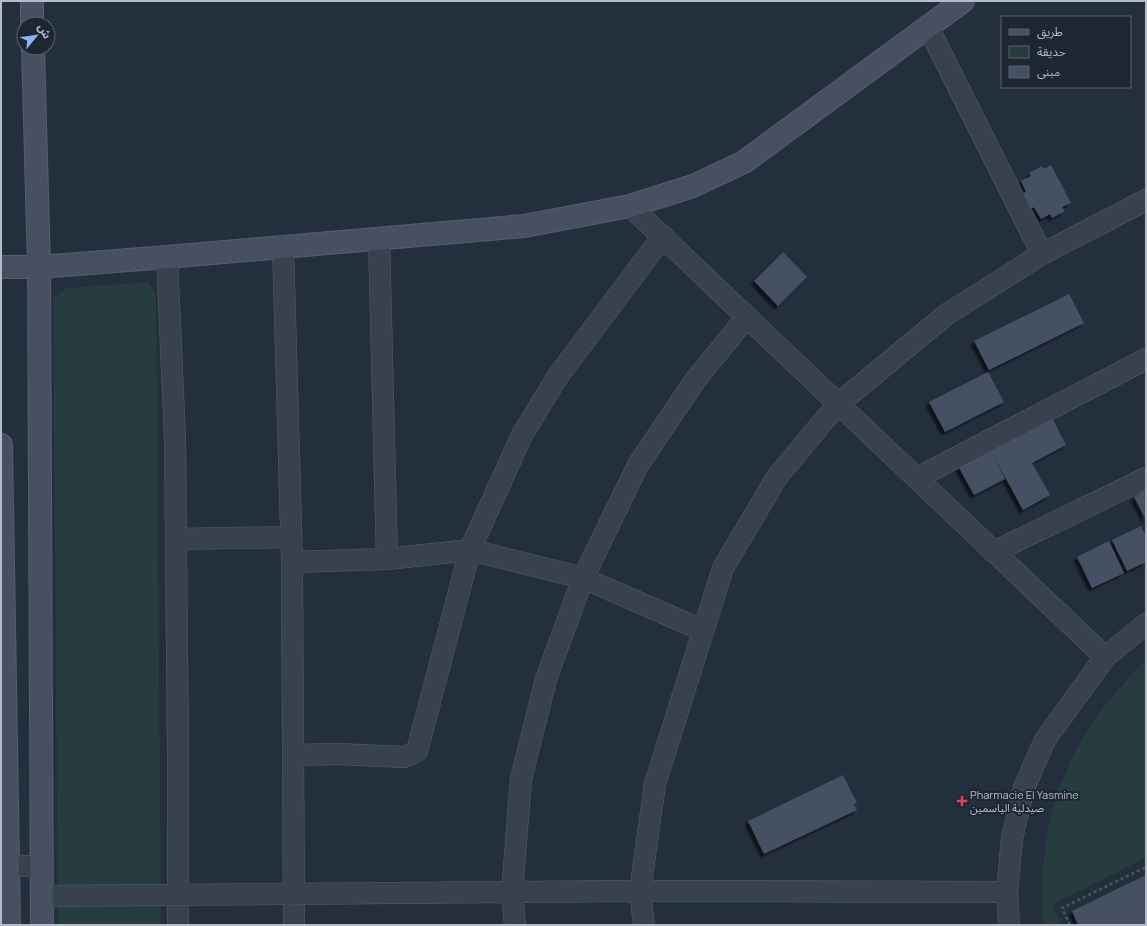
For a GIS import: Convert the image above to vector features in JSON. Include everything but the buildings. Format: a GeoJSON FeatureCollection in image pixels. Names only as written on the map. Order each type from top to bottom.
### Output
{"type":"FeatureCollection","features":[{"type":"Feature","properties":{"kind":"main road"},"geometry":{"type":"LineString","coordinates":[[32,1],[32,16]]}},
{"type":"Feature","properties":{"kind":"main road"},"geometry":{"type":"LineString","coordinates":[[1,267],[39,267],[167,257],[524,226],[630,206],[693,186],[744,162],[963,1]]}},
{"type":"Feature","properties":{"kind":"main road"},"geometry":{"type":"LineString","coordinates":[[33,56],[39,267],[42,925]]}},
{"type":"Feature","properties":{"kind":"main road"},"geometry":{"type":"LineString","coordinates":[[1,445],[5,860],[9,925]]}},
{"type":"Feature","properties":{"kind":"street"},"geometry":{"type":"LineString","coordinates":[[928,27],[1042,254]]}},
{"type":"Feature","properties":{"kind":"street"},"geometry":{"type":"LineString","coordinates":[[644,925],[640,891],[655,784],[702,630],[723,568],[777,477],[837,405],[947,314],[1042,254],[1146,200]]}},
{"type":"Feature","properties":{"kind":"street"},"geometry":{"type":"LineString","coordinates":[[630,206],[663,236],[837,405],[917,478],[1106,657]]}},
{"type":"Feature","properties":{"kind":"street"},"geometry":{"type":"LineString","coordinates":[[294,755],[338,754],[405,757],[416,751],[470,550],[522,435],[558,376],[663,236]]}},
{"type":"Feature","properties":{"kind":"street"},"geometry":{"type":"LineString","coordinates":[[379,238],[387,559]]}},
{"type":"Feature","properties":{"kind":"street"},"geometry":{"type":"LineString","coordinates":[[283,246],[290,537],[292,562],[294,925]]}},
{"type":"Feature","properties":{"kind":"street"},"geometry":{"type":"LineString","coordinates":[[167,257],[175,438],[178,925]]}},
{"type":"Feature","properties":{"kind":"street"},"geometry":{"type":"LineString","coordinates":[[515,925],[512,892],[521,779],[546,679],[583,578],[638,465],[696,379],[747,317]]}},
{"type":"Feature","properties":{"kind":"street"},"geometry":{"type":"LineString","coordinates":[[917,478],[1146,358]]}},
{"type":"Feature","properties":{"kind":"street"},"geometry":{"type":"LineString","coordinates":[[994,552],[1146,478]]}},
{"type":"Feature","properties":{"kind":"street"},"geometry":{"type":"LineString","coordinates":[[176,539],[290,537]]}},
{"type":"Feature","properties":{"kind":"street"},"geometry":{"type":"LineString","coordinates":[[292,562],[387,559],[470,550],[583,578],[702,630]]}},
{"type":"Feature","properties":{"kind":"street"},"geometry":{"type":"LineString","coordinates":[[1008,925],[1007,892],[1012,838],[1024,788],[1045,740],[1106,657],[1146,624]]}},
{"type":"Feature","properties":{"kind":"street"},"geometry":{"type":"LineString","coordinates":[[5,860],[42,867]]}},
{"type":"Feature","properties":{"kind":"street"},"geometry":{"type":"LineString","coordinates":[[42,896],[640,891],[1007,892]]}},
{"type":"Feature","properties":{"kind":"path"},"geometry":{"type":"LineString","coordinates":[[1070,925],[1062,908],[1146,867]]}},
{"type":"Feature","properties":{"kind":"green space"},"geometry":{"type":"Polygon","coordinates":[[[148,282],[156,295],[161,925],[58,925],[53,298],[67,288],[148,282]]]}},
{"type":"Feature","properties":{"kind":"green space"},"geometry":{"type":"Polygon","coordinates":[[[1146,661],[1146,858],[1052,905],[1061,925],[1043,925],[1042,902],[1045,846],[1052,813],[1066,771],[1087,732],[1112,696],[1146,661]]]}},
{"type":"Feature","properties":{"kind":"place","name":"Pharmacie El Yasmine صيدلية الياسمين"},"geometry":{"type":"Point","coordinates":[962,801]}}]}
